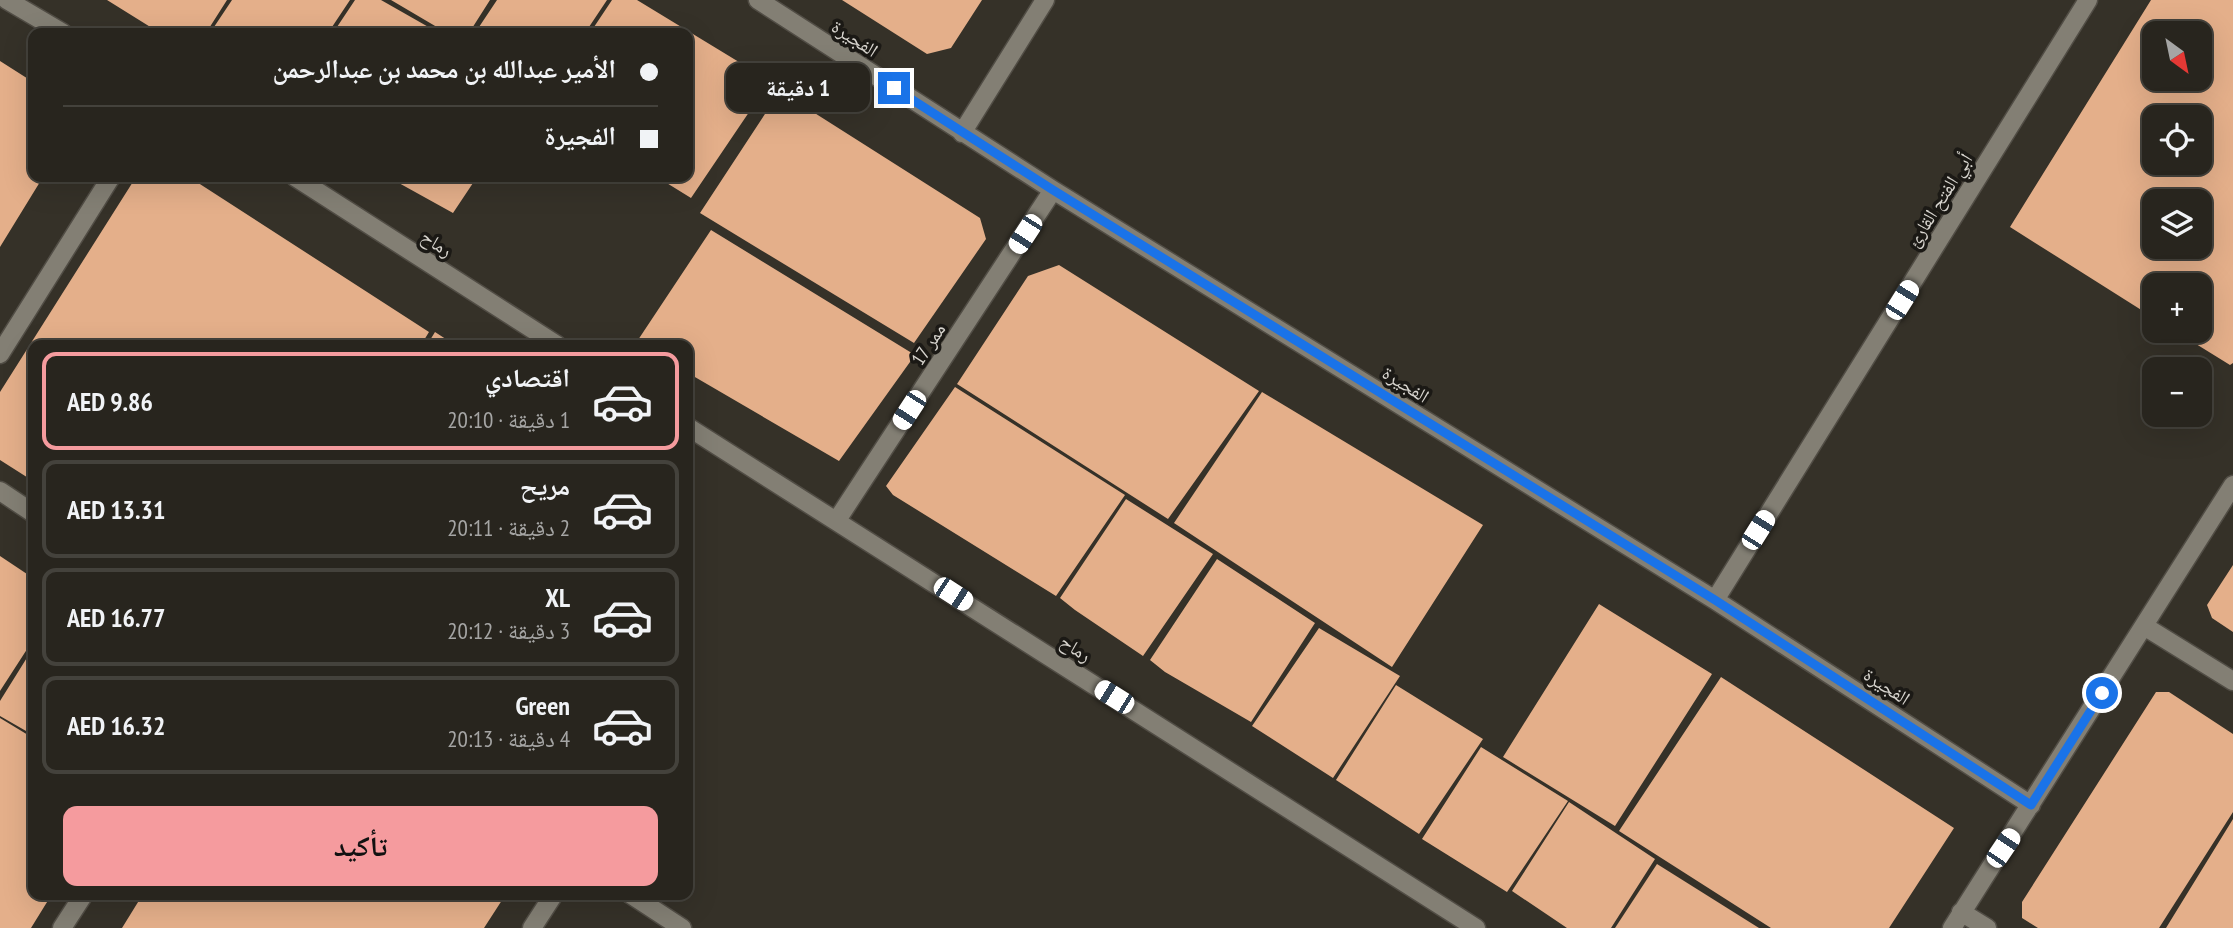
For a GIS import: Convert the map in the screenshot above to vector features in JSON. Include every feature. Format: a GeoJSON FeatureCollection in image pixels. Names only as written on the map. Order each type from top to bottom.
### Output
{"type":"FeatureCollection","features":[{"type":"Feature","properties":{"kind":"street"},"geometry":{"type":"LineString","coordinates":[[7,0],[55,28]]}},
{"type":"Feature","properties":{"kind":"street","name":"الفجيرة"},"geometry":{"type":"LineString","coordinates":[[758,0],[962,133],[1715,600],[2031,805]]}},
{"type":"Feature","properties":{"kind":"street"},"geometry":{"type":"LineString","coordinates":[[962,133],[1045,0]]}},
{"type":"Feature","properties":{"kind":"street","name":"أبي الفتح القارئ"},"geometry":{"type":"LineString","coordinates":[[1715,600],[2088,0]]}},
{"type":"Feature","properties":{"kind":"street"},"geometry":{"type":"LineString","coordinates":[[0,354],[108,182]]}},
{"type":"Feature","properties":{"kind":"street","name":"رماح"},"geometry":{"type":"LineString","coordinates":[[303,182],[548,340]]}},
{"type":"Feature","properties":{"kind":"street","name":"ممر 17"},"geometry":{"type":"LineString","coordinates":[[837,520],[1053,190]]}},
{"type":"Feature","properties":{"kind":"street","name":"رماح"},"geometry":{"type":"LineString","coordinates":[[693,430],[837,520],[1457,923],[1476,928]]}},
{"type":"Feature","properties":{"kind":"street"},"geometry":{"type":"LineString","coordinates":[[1986,928],[1956,920],[2233,485]]}},
{"type":"Feature","properties":{"kind":"street"},"geometry":{"type":"LineString","coordinates":[[0,491],[28,510]]}},
{"type":"Feature","properties":{"kind":"street"},"geometry":{"type":"LineString","coordinates":[[2144,626],[2233,681]]}},
{"type":"Feature","properties":{"kind":"street"},"geometry":{"type":"LineString","coordinates":[[62,928],[81,900]]}},
{"type":"Feature","properties":{"kind":"street"},"geometry":{"type":"LineString","coordinates":[[532,928],[550,900]]}},
{"type":"Feature","properties":{"kind":"street"},"geometry":{"type":"LineString","coordinates":[[639,900],[682,928]]}},
{"type":"Feature","properties":{"kind":"building"},"geometry":{"type":"Polygon","coordinates":[[[107,0],[227,0],[209,28],[152,28],[107,0]]]}},
{"type":"Feature","properties":{"kind":"building"},"geometry":{"type":"Polygon","coordinates":[[[232,0],[350,0],[331,28],[213,28],[232,0]]]}},
{"type":"Feature","properties":{"kind":"building"},"geometry":{"type":"Polygon","coordinates":[[[355,0],[381,0],[430,28],[336,28],[355,0]]]}},
{"type":"Feature","properties":{"kind":"building"},"geometry":{"type":"Polygon","coordinates":[[[391,0],[490,0],[472,28],[439,28],[391,0]]]}},
{"type":"Feature","properties":{"kind":"building"},"geometry":{"type":"Polygon","coordinates":[[[497,0],[607,0],[588,28],[478,28],[497,0]]]}},
{"type":"Feature","properties":{"kind":"building"},"geometry":{"type":"Polygon","coordinates":[[[612,0],[637,0],[683,28],[593,28],[612,0]]]}},
{"type":"Feature","properties":{"kind":"building"},"geometry":{"type":"Polygon","coordinates":[[[842,0],[982,0],[951,48],[927,54],[842,0]]]}},
{"type":"Feature","properties":{"kind":"building"},"geometry":{"type":"Polygon","coordinates":[[[2151,0],[2233,0],[2233,363],[2230,365],[2194,343],[2212,343],[2212,273],[2142,273],[2142,310],[2010,227],[2151,0]]]}},
{"type":"Feature","properties":{"kind":"building"},"geometry":{"type":"Polygon","coordinates":[[[693,34],[770,81],[691,198],[665,182],[693,182],[693,34]]]}},
{"type":"Feature","properties":{"kind":"building"},"geometry":{"type":"Polygon","coordinates":[[[0,61],[28,79],[28,182],[40,182],[0,247],[0,61]]]}},
{"type":"Feature","properties":{"kind":"building"},"geometry":{"type":"Polygon","coordinates":[[[780,91],[980,218],[986,239],[914,343],[700,213],[780,91]]]}},
{"type":"Feature","properties":{"kind":"building"},"geometry":{"type":"Polygon","coordinates":[[[133,182],[197,182],[429,332],[424,340],[33,340],[133,182]]]}},
{"type":"Feature","properties":{"kind":"building"},"geometry":{"type":"Polygon","coordinates":[[[397,182],[474,182],[453,213],[397,182]]]}},
{"type":"Feature","properties":{"kind":"building"},"geometry":{"type":"Polygon","coordinates":[[[711,230],[915,355],[839,461],[693,376],[693,340],[638,340],[711,230]]]}},
{"type":"Feature","properties":{"kind":"building"},"geometry":{"type":"Polygon","coordinates":[[[1059,265],[1259,391],[1168,519],[957,384],[1028,276],[1059,265]]]}},
{"type":"Feature","properties":{"kind":"building"},"geometry":{"type":"Polygon","coordinates":[[[435,332],[447,340],[430,340],[435,332]]]}},
{"type":"Feature","properties":{"kind":"building"},"geometry":{"type":"Polygon","coordinates":[[[28,348],[28,478],[0,460],[0,392],[28,348]]]}},
{"type":"Feature","properties":{"kind":"building"},"geometry":{"type":"Polygon","coordinates":[[[955,387],[1125,495],[1056,596],[893,495],[886,486],[955,387]]]}},
{"type":"Feature","properties":{"kind":"building"},"geometry":{"type":"Polygon","coordinates":[[[1262,392],[1483,525],[1392,667],[1174,523],[1262,392]]]}},
{"type":"Feature","properties":{"kind":"building"},"geometry":{"type":"Polygon","coordinates":[[[1126,499],[1213,554],[1143,656],[1060,598],[1126,499]]]}},
{"type":"Feature","properties":{"kind":"building"},"geometry":{"type":"Polygon","coordinates":[[[0,556],[28,575],[28,648],[0,691],[0,556]]]}},
{"type":"Feature","properties":{"kind":"building"},"geometry":{"type":"Polygon","coordinates":[[[1217,559],[1315,623],[1251,722],[1165,672],[1150,660],[1217,559]]]}},
{"type":"Feature","properties":{"kind":"building"},"geometry":{"type":"Polygon","coordinates":[[[2233,565],[2233,632],[2212,618],[2207,605],[2233,565]]]}},
{"type":"Feature","properties":{"kind":"building"},"geometry":{"type":"Polygon","coordinates":[[[1599,604],[1712,674],[1615,826],[1503,757],[1599,604]]]}},
{"type":"Feature","properties":{"kind":"building"},"geometry":{"type":"Polygon","coordinates":[[[1319,628],[1400,676],[1333,778],[1252,726],[1319,628]]]}},
{"type":"Feature","properties":{"kind":"building"},"geometry":{"type":"Polygon","coordinates":[[[28,656],[28,732],[0,716],[0,701],[28,656]]]}},
{"type":"Feature","properties":{"kind":"building"},"geometry":{"type":"Polygon","coordinates":[[[1721,677],[1954,828],[1889,928],[1771,928],[1619,831],[1721,677]]]}},
{"type":"Feature","properties":{"kind":"building"},"geometry":{"type":"Polygon","coordinates":[[[1396,685],[1483,739],[1419,834],[1336,780],[1396,685]]]}},
{"type":"Feature","properties":{"kind":"building"},"geometry":{"type":"Polygon","coordinates":[[[2156,692],[2169,692],[2233,734],[2233,812],[2159,928],[2038,928],[2022,918],[2022,902],[2156,692]]]}},
{"type":"Feature","properties":{"kind":"building"},"geometry":{"type":"Polygon","coordinates":[[[0,718],[28,735],[28,900],[48,900],[31,928],[0,928],[0,718]]]}},
{"type":"Feature","properties":{"kind":"building"},"geometry":{"type":"Polygon","coordinates":[[[1481,747],[1568,801],[1507,892],[1422,839],[1481,747]]]}},
{"type":"Feature","properties":{"kind":"building"},"geometry":{"type":"Polygon","coordinates":[[[1569,802],[1655,859],[1611,928],[1567,928],[1512,891],[1569,802]]]}},
{"type":"Feature","properties":{"kind":"building"},"geometry":{"type":"Polygon","coordinates":[[[2233,819],[2233,928],[2166,928],[2233,819]]]}},
{"type":"Feature","properties":{"kind":"building"},"geometry":{"type":"Polygon","coordinates":[[[1657,864],[1759,928],[1615,928],[1657,864]]]}},
{"type":"Feature","properties":{"kind":"building"},"geometry":{"type":"Polygon","coordinates":[[[139,900],[502,900],[484,928],[122,928],[139,900]]]}},
{"type":"Feature","properties":{"kind":"route"},"geometry":{"type":"LineString","coordinates":[[894,88],[1053,190],[1715,600],[2031,805],[2102,693]]}}]}
